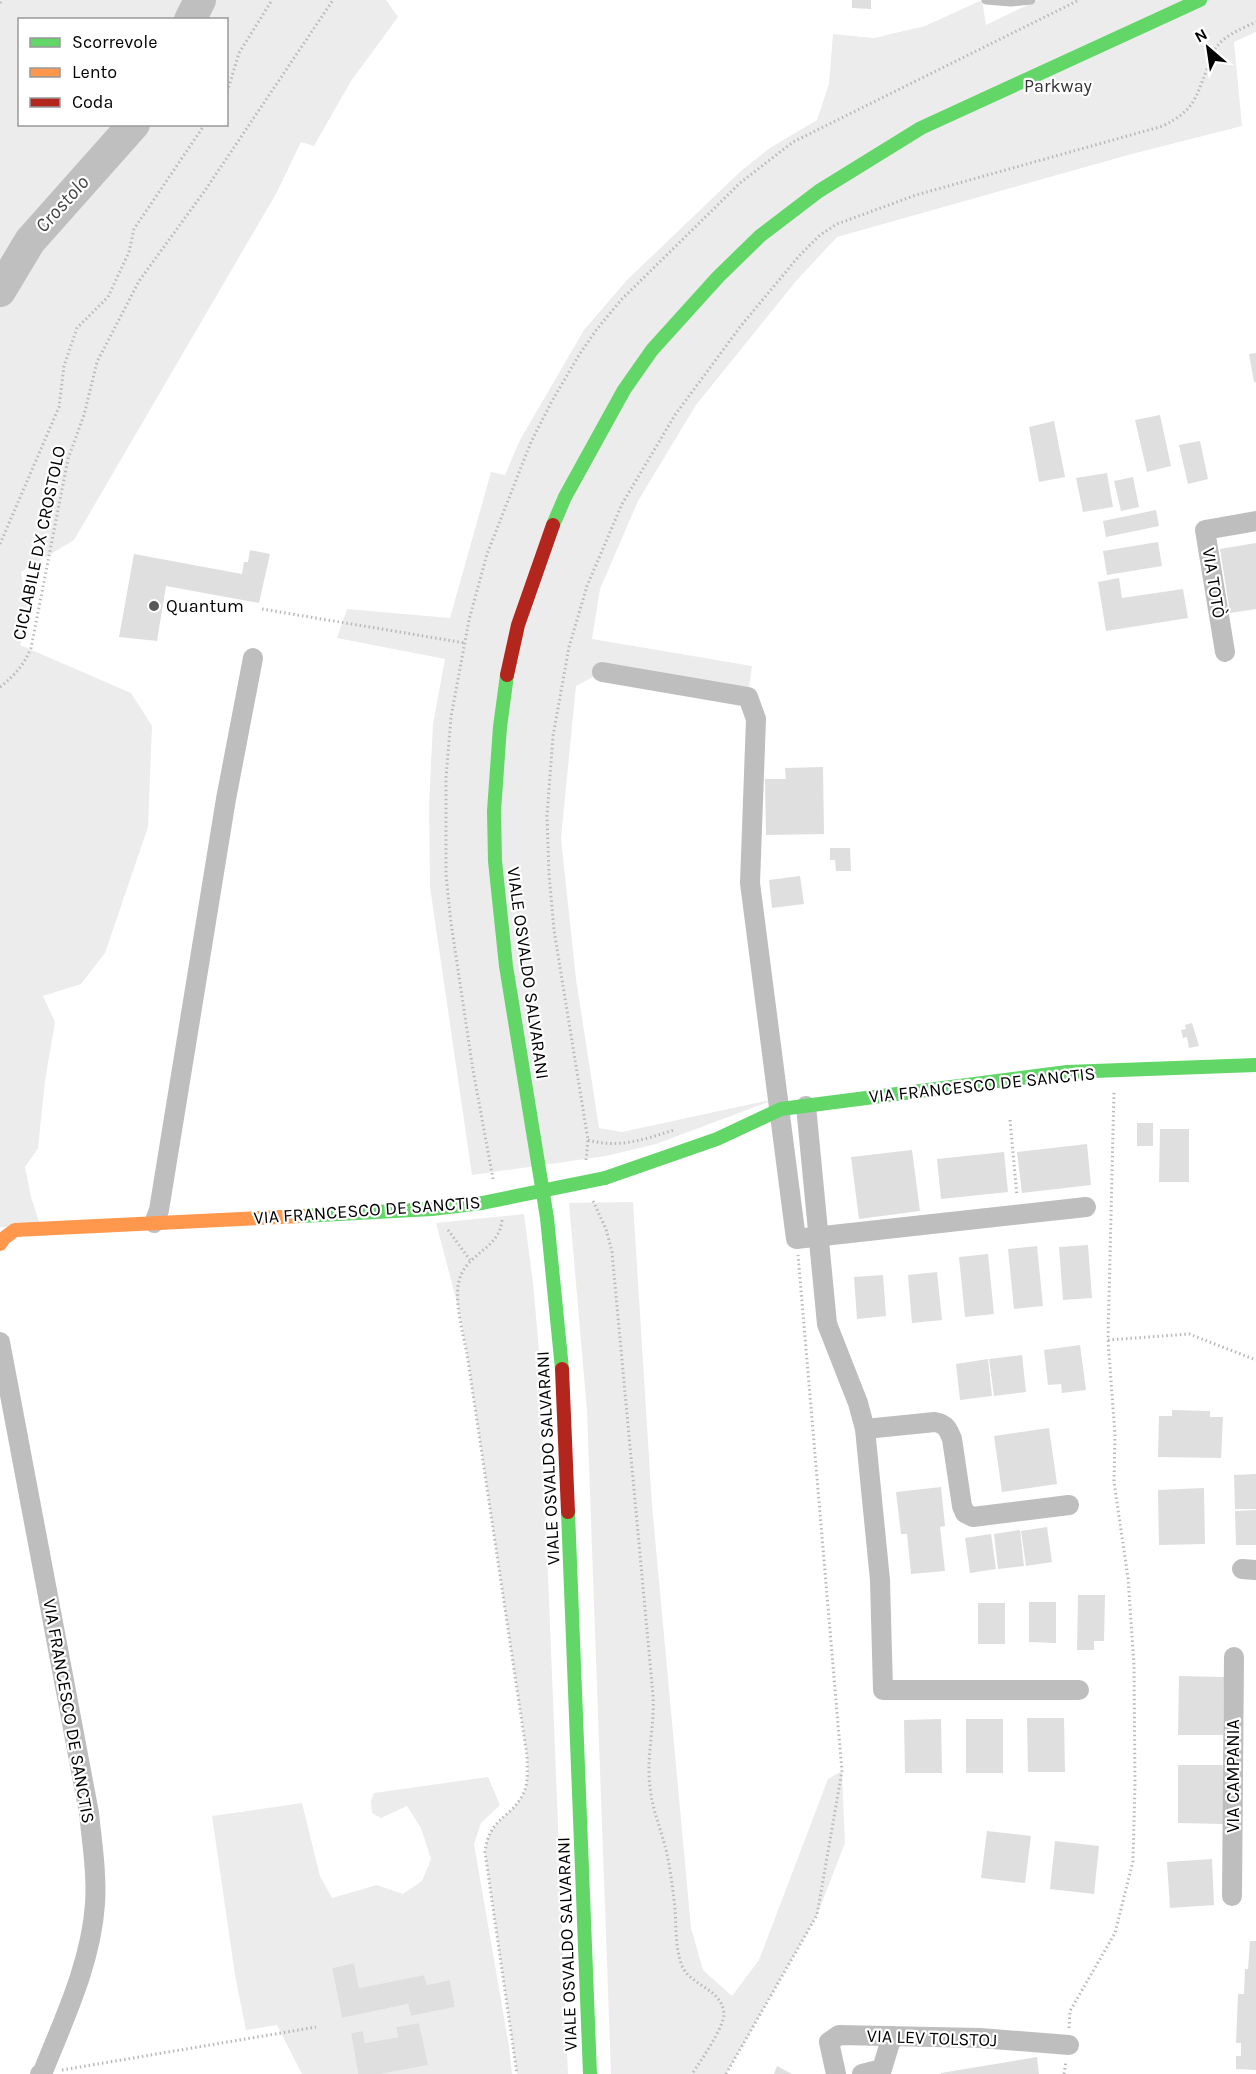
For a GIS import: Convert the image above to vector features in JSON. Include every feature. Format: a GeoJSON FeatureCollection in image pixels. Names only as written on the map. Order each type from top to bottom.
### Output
{"type":"FeatureCollection","features":[{"type":"Feature","properties":{"kind":"main road","name":"VIALE OSVALDO SALVARANI"},"geometry":{"type":"LineString","coordinates":[[590,2074],[562,1363],[547,1218],[506,966],[495,861],[494,811],[498,748],[507,676],[518,625],[544,546],[561,506],[624,390],[652,350],[681,317],[760,236],[819,190],[921,128],[1200,0]]}},
{"type":"Feature","properties":{"kind":"main road","name":"VIA FRANCESCO DE SANCTIS"},"geometry":{"type":"LineString","coordinates":[[0,1244],[15,1230],[432,1209],[482,1203],[605,1178],[675,1155],[764,1119],[781,1109],[1067,1072],[1256,1065]]}},
{"type":"Feature","properties":{"kind":"street","name":"VIA TOTÒ"},"geometry":{"type":"LineString","coordinates":[[1225,652],[1205,530],[1256,521]]}},
{"type":"Feature","properties":{"kind":"street"},"geometry":{"type":"LineString","coordinates":[[154,1223],[159,1210],[226,800],[253,658]]}},
{"type":"Feature","properties":{"kind":"street"},"geometry":{"type":"LineString","coordinates":[[602,672],[748,697],[756,719],[750,883],[796,1239],[1086,1207]]}},
{"type":"Feature","properties":{"kind":"street"},"geometry":{"type":"LineString","coordinates":[[806,1106],[827,1324],[858,1403],[865,1429],[880,1580],[883,1690],[1079,1690]]}},
{"type":"Feature","properties":{"kind":"street","name":"VIA FRANCESCO DE SANCTIS"},"geometry":{"type":"LineString","coordinates":[[0,1342],[88,1813],[96,1874],[94,1915],[82,1968],[41,2074]]}},
{"type":"Feature","properties":{"kind":"street"},"geometry":{"type":"LineString","coordinates":[[865,1429],[935,1422],[942,1424],[948,1429],[952,1439],[962,1506],[966,1513],[973,1517],[1069,1505]]}},
{"type":"Feature","properties":{"kind":"street","name":"VIA CAMPANIA"},"geometry":{"type":"LineString","coordinates":[[1232,1896],[1234,1657]]}},
{"type":"Feature","properties":{"kind":"street","name":"VIA LEV TOLSTOJ"},"geometry":{"type":"LineString","coordinates":[[836,2074],[829,2042],[839,2035],[980,2038],[1069,2045]]}},
{"type":"Feature","properties":{"kind":"street"},"geometry":{"type":"LineString","coordinates":[[862,2074],[882,2069],[892,2036]]}},
{"type":"Feature","properties":{"kind":"lane"},"geometry":{"type":"LineString","coordinates":[[986,0],[1011,2],[1031,0]]}},
{"type":"Feature","properties":{"kind":"path"},"geometry":{"type":"LineString","coordinates":[[228,89],[239,53],[272,0]]}},
{"type":"Feature","properties":{"kind":"path","name":"CICLABILE DX CROSTOLO"},"geometry":{"type":"LineString","coordinates":[[0,687],[24,664],[31,648],[68,459],[84,415],[98,362],[139,281],[212,180],[333,0]]}},
{"type":"Feature","properties":{"kind":"path"},"geometry":{"type":"LineString","coordinates":[[495,1185],[473,1070],[446,875],[446,778],[452,717],[465,643],[487,554],[515,477],[531,442],[579,355],[621,300],[740,183],[793,142],[1078,0]]}},
{"type":"Feature","properties":{"kind":"path"},"geometry":{"type":"LineString","coordinates":[[586,1161],[588,1140],[561,981],[550,886],[547,816],[553,736],[569,647],[587,586],[622,504],[648,458],[675,415],[740,327],[799,256],[820,235],[837,224],[916,195],[1162,126],[1178,118],[1190,108],[1214,51],[1221,42],[1234,32],[1256,22]]}},
{"type":"Feature","properties":{"kind":"path"},"geometry":{"type":"LineString","coordinates":[[0,544],[59,407],[64,366],[77,328],[108,297],[129,252],[134,229],[204,126]]}},
{"type":"Feature","properties":{"kind":"path"},"geometry":{"type":"LineString","coordinates":[[262,609],[465,643]]}},
{"type":"Feature","properties":{"kind":"path"},"geometry":{"type":"LineString","coordinates":[[1064,2074],[1069,2045],[1070,2011],[1115,1933],[1133,1861],[1136,1784],[1134,1665],[1128,1578],[1114,1482],[1115,1435],[1108,1340],[1114,1071]]}},
{"type":"Feature","properties":{"kind":"path"},"geometry":{"type":"LineString","coordinates":[[1010,1120],[1019,1214]]}},
{"type":"Feature","properties":{"kind":"path"},"geometry":{"type":"LineString","coordinates":[[588,1140],[611,1145],[628,1143],[683,1127]]}},
{"type":"Feature","properties":{"kind":"path"},"geometry":{"type":"LineString","coordinates":[[591,1196],[606,1229],[612,1252],[653,1695],[650,1791],[667,1854],[681,1965],[695,1981],[716,1995],[721,2003],[724,2016],[709,2050],[693,2074]]}},
{"type":"Feature","properties":{"kind":"path"},"geometry":{"type":"LineString","coordinates":[[502,1215],[500,1232],[486,1250],[470,1260],[460,1276],[458,1291],[527,1756],[523,1794],[493,1827],[487,1838],[485,1852],[517,2074]]}},
{"type":"Feature","properties":{"kind":"path"},"geometry":{"type":"LineString","coordinates":[[726,2074],[818,1915],[842,1771],[796,1239]]}},
{"type":"Feature","properties":{"kind":"path"},"geometry":{"type":"LineString","coordinates":[[1108,1340],[1189,1334],[1256,1360]]}},
{"type":"Feature","properties":{"kind":"path"},"geometry":{"type":"LineString","coordinates":[[41,2074],[316,2027]]}},
{"type":"Feature","properties":{"kind":"green space"},"geometry":{"type":"Polygon","coordinates":[[[0,0],[386,0],[398,17],[351,81],[314,146],[301,142],[277,192],[74,540],[21,572],[29,624],[20,645],[131,693],[152,726],[148,827],[105,953],[81,984],[43,996],[55,1022],[45,1081],[38,1148],[25,1167],[31,1197],[41,1228],[0,1227],[0,0]]]}},
{"type":"Feature","properties":{"kind":"green space","name":"Parkway"},"geometry":{"type":"Polygon","coordinates":[[[982,0],[986,25],[1038,0],[1256,0],[1256,32],[1234,42],[1242,126],[1128,155],[837,237],[796,281],[696,405],[638,501],[600,589],[592,639],[752,666],[748,697],[602,672],[576,686],[561,838],[576,979],[599,1128],[622,1132],[779,1098],[656,1144],[606,1156],[472,1175],[430,887],[429,804],[433,724],[445,659],[337,638],[347,609],[450,618],[491,472],[505,475],[520,440],[584,330],[627,280],[742,170],[770,148],[817,120],[829,84],[833,34],[874,38],[925,26],[982,0]]]}},
{"type":"Feature","properties":{"kind":"green space"},"geometry":{"type":"Polygon","coordinates":[[[633,1202],[652,1505],[691,1928],[703,1970],[732,1996],[759,1960],[828,1779],[842,1771],[845,1843],[817,1915],[726,2074],[611,2074],[587,1410],[569,1203],[633,1202]]]}},
{"type":"Feature","properties":{"kind":"green space"},"geometry":{"type":"Polygon","coordinates":[[[524,1214],[539,1350],[568,2074],[517,2074],[485,1852],[491,1832],[513,1809],[525,1790],[528,1775],[527,1756],[467,1354],[459,1310],[436,1223],[524,1214]]]}},
{"type":"Feature","properties":{"kind":"green space"},"geometry":{"type":"Polygon","coordinates":[[[488,1777],[500,1805],[481,1823],[474,1844],[512,2074],[381,2074],[427,2065],[419,2023],[396,2027],[398,2037],[365,2043],[363,2031],[351,2033],[358,2074],[302,2074],[277,2025],[246,2030],[235,1975],[212,1816],[302,1803],[320,1876],[332,1898],[377,1885],[403,1894],[422,1881],[431,1859],[421,1828],[407,1806],[381,1818],[372,1813],[371,1801],[374,1793],[488,1777]],[[354,1963],[332,1968],[342,2018],[408,2004],[411,2016],[455,2007],[450,1980],[427,1985],[424,1975],[359,1988],[354,1963]]]}},
{"type":"Feature","properties":{"kind":"building"},"geometry":{"type":"Polygon","coordinates":[[[852,0],[871,0],[871,9],[852,8],[852,0]]]}},
{"type":"Feature","properties":{"kind":"building"},"geometry":{"type":"Polygon","coordinates":[[[1256,353],[1256,382],[1254,382],[1249,354],[1256,353]]]}},
{"type":"Feature","properties":{"kind":"building"},"geometry":{"type":"Polygon","coordinates":[[[1160,415],[1171,466],[1147,472],[1135,420],[1160,415]]]}},
{"type":"Feature","properties":{"kind":"building"},"geometry":{"type":"Polygon","coordinates":[[[1054,421],[1065,477],[1039,482],[1029,427],[1054,421]]]}},
{"type":"Feature","properties":{"kind":"building"},"geometry":{"type":"Polygon","coordinates":[[[1200,441],[1208,479],[1188,484],[1179,445],[1200,441]]]}},
{"type":"Feature","properties":{"kind":"building"},"geometry":{"type":"Polygon","coordinates":[[[1107,473],[1113,507],[1083,512],[1076,478],[1107,473]]]}},
{"type":"Feature","properties":{"kind":"building"},"geometry":{"type":"Polygon","coordinates":[[[1133,477],[1139,507],[1121,511],[1114,481],[1133,477]]]}},
{"type":"Feature","properties":{"kind":"building"},"geometry":{"type":"Polygon","coordinates":[[[1156,510],[1159,526],[1106,537],[1103,521],[1156,510]]]}},
{"type":"Feature","properties":{"kind":"building"},"geometry":{"type":"Polygon","coordinates":[[[1158,542],[1162,566],[1107,575],[1103,551],[1158,542]]]}},
{"type":"Feature","properties":{"kind":"building"},"geometry":{"type":"Polygon","coordinates":[[[1256,543],[1256,609],[1230,613],[1220,549],[1256,543]]]}},
{"type":"Feature","properties":{"kind":"building"},"geometry":{"type":"Polygon","coordinates":[[[250,550],[270,554],[259,603],[166,586],[157,641],[119,637],[134,554],[242,574],[244,562],[248,562],[250,550]]]}},
{"type":"Feature","properties":{"kind":"building"},"geometry":{"type":"Polygon","coordinates":[[[1119,578],[1122,598],[1183,589],[1188,618],[1106,631],[1098,582],[1119,578]]]}},
{"type":"Feature","properties":{"kind":"building"},"geometry":{"type":"Polygon","coordinates":[[[823,767],[824,834],[766,835],[765,779],[786,779],[785,768],[823,767]]]}},
{"type":"Feature","properties":{"kind":"building"},"geometry":{"type":"Polygon","coordinates":[[[830,848],[850,848],[851,871],[836,871],[835,860],[830,860],[830,848]]]}},
{"type":"Feature","properties":{"kind":"building"},"geometry":{"type":"Polygon","coordinates":[[[800,876],[804,904],[772,908],[769,880],[800,876]]]}},
{"type":"Feature","properties":{"kind":"building"},"geometry":{"type":"Polygon","coordinates":[[[1192,1023],[1199,1046],[1189,1048],[1187,1037],[1183,1038],[1181,1030],[1186,1029],[1185,1025],[1192,1023]]]}},
{"type":"Feature","properties":{"kind":"building"},"geometry":{"type":"Polygon","coordinates":[[[1137,1123],[1153,1123],[1153,1146],[1137,1146],[1137,1123]]]}},
{"type":"Feature","properties":{"kind":"building"},"geometry":{"type":"Polygon","coordinates":[[[1160,1129],[1189,1129],[1189,1182],[1159,1182],[1160,1129]]]}},
{"type":"Feature","properties":{"kind":"building"},"geometry":{"type":"Polygon","coordinates":[[[1087,1144],[1091,1185],[1022,1193],[1017,1152],[1087,1144]]]}},
{"type":"Feature","properties":{"kind":"building"},"geometry":{"type":"Polygon","coordinates":[[[912,1150],[920,1211],[859,1219],[851,1157],[912,1150]]]}},
{"type":"Feature","properties":{"kind":"building"},"geometry":{"type":"Polygon","coordinates":[[[1004,1152],[1008,1192],[941,1199],[937,1159],[1004,1152]]]}},
{"type":"Feature","properties":{"kind":"building"},"geometry":{"type":"Polygon","coordinates":[[[1088,1245],[1092,1298],[1063,1300],[1059,1247],[1088,1245]]]}},
{"type":"Feature","properties":{"kind":"building"},"geometry":{"type":"Polygon","coordinates":[[[1037,1246],[1043,1306],[1014,1309],[1008,1249],[1037,1246]]]}},
{"type":"Feature","properties":{"kind":"building"},"geometry":{"type":"Polygon","coordinates":[[[988,1254],[994,1314],[965,1317],[959,1257],[988,1254]]]}},
{"type":"Feature","properties":{"kind":"building"},"geometry":{"type":"Polygon","coordinates":[[[937,1272],[942,1320],[912,1323],[908,1275],[937,1272]]]}},
{"type":"Feature","properties":{"kind":"building"},"geometry":{"type":"Polygon","coordinates":[[[883,1275],[886,1316],[857,1319],[854,1277],[883,1275]]]}},
{"type":"Feature","properties":{"kind":"building"},"geometry":{"type":"Polygon","coordinates":[[[1080,1345],[1086,1390],[1062,1393],[1061,1384],[1048,1385],[1044,1350],[1080,1345]]]}},
{"type":"Feature","properties":{"kind":"building"},"geometry":{"type":"Polygon","coordinates":[[[1022,1355],[1026,1392],[994,1396],[989,1359],[1022,1355]]]}},
{"type":"Feature","properties":{"kind":"building"},"geometry":{"type":"Polygon","coordinates":[[[988,1359],[992,1396],[960,1400],[956,1364],[988,1359]]]}},
{"type":"Feature","properties":{"kind":"building"},"geometry":{"type":"Polygon","coordinates":[[[1172,1410],[1210,1411],[1210,1417],[1223,1417],[1221,1458],[1158,1457],[1159,1416],[1172,1416],[1172,1410]]]}},
{"type":"Feature","properties":{"kind":"building"},"geometry":{"type":"Polygon","coordinates":[[[1049,1428],[1057,1484],[1002,1492],[994,1436],[1049,1428]]]}},
{"type":"Feature","properties":{"kind":"building"},"geometry":{"type":"Polygon","coordinates":[[[1256,1474],[1256,1509],[1235,1509],[1234,1475],[1256,1474]]]}},
{"type":"Feature","properties":{"kind":"building"},"geometry":{"type":"Polygon","coordinates":[[[941,1487],[945,1526],[940,1527],[945,1571],[911,1574],[907,1534],[901,1534],[896,1492],[941,1487]]]}},
{"type":"Feature","properties":{"kind":"building"},"geometry":{"type":"Polygon","coordinates":[[[1204,1488],[1205,1544],[1159,1545],[1158,1490],[1204,1488]]]}},
{"type":"Feature","properties":{"kind":"building"},"geometry":{"type":"Polygon","coordinates":[[[1256,1510],[1256,1545],[1236,1545],[1235,1511],[1256,1510]]]}},
{"type":"Feature","properties":{"kind":"building"},"geometry":{"type":"Polygon","coordinates":[[[1047,1527],[1052,1562],[1026,1566],[1021,1531],[1047,1527]]]}},
{"type":"Feature","properties":{"kind":"building"},"geometry":{"type":"Polygon","coordinates":[[[1020,1530],[1024,1566],[998,1569],[994,1534],[1020,1530]]]}},
{"type":"Feature","properties":{"kind":"building"},"geometry":{"type":"Polygon","coordinates":[[[991,1534],[996,1569],[970,1573],[965,1538],[991,1534]]]}},
{"type":"Feature","properties":{"kind":"building"},"geometry":{"type":"Polygon","coordinates":[[[1078,1595],[1105,1595],[1104,1641],[1094,1641],[1094,1650],[1077,1650],[1078,1595]]]}},
{"type":"Feature","properties":{"kind":"building"},"geometry":{"type":"Polygon","coordinates":[[[1029,1602],[1056,1602],[1056,1643],[1029,1642],[1029,1602]]]}},
{"type":"Feature","properties":{"kind":"building"},"geometry":{"type":"Polygon","coordinates":[[[978,1603],[1005,1603],[1005,1644],[978,1644],[978,1603]]]}},
{"type":"Feature","properties":{"kind":"building"},"geometry":{"type":"Polygon","coordinates":[[[1179,1676],[1224,1677],[1223,1735],[1178,1735],[1179,1676]]]}},
{"type":"Feature","properties":{"kind":"building"},"geometry":{"type":"Polygon","coordinates":[[[1027,1718],[1064,1718],[1065,1772],[1028,1772],[1027,1718]]]}},
{"type":"Feature","properties":{"kind":"building"},"geometry":{"type":"Polygon","coordinates":[[[941,1719],[942,1773],[905,1773],[904,1720],[941,1719]]]}},
{"type":"Feature","properties":{"kind":"building"},"geometry":{"type":"Polygon","coordinates":[[[966,1719],[1003,1719],[1003,1773],[966,1773],[966,1719]]]}},
{"type":"Feature","properties":{"kind":"building"},"geometry":{"type":"Polygon","coordinates":[[[1178,1765],[1223,1765],[1223,1824],[1178,1823],[1178,1765]]]}},
{"type":"Feature","properties":{"kind":"building"},"geometry":{"type":"Polygon","coordinates":[[[987,1831],[1031,1836],[1025,1883],[981,1878],[987,1831]]]}},
{"type":"Feature","properties":{"kind":"building"},"geometry":{"type":"Polygon","coordinates":[[[1055,1841],[1099,1846],[1094,1894],[1050,1889],[1055,1841]]]}},
{"type":"Feature","properties":{"kind":"building"},"geometry":{"type":"Polygon","coordinates":[[[1212,1859],[1214,1905],[1170,1908],[1167,1862],[1212,1859]]]}},
{"type":"Feature","properties":{"kind":"building"},"geometry":{"type":"Polygon","coordinates":[[[1250,1941],[1256,1941],[1256,2070],[1236,2069],[1236,2056],[1241,2056],[1241,2043],[1236,2043],[1238,1994],[1244,1994],[1245,1969],[1248,1969],[1250,1941]]]}},
{"type":"Feature","properties":{"kind":"building"},"geometry":{"type":"Polygon","coordinates":[[[354,1963],[359,1988],[424,1975],[427,1985],[450,1980],[455,2007],[411,2016],[408,2004],[342,2018],[332,1968],[354,1963]]]}},
{"type":"Feature","properties":{"kind":"building"},"geometry":{"type":"Polygon","coordinates":[[[419,2023],[428,2065],[381,2074],[358,2074],[351,2033],[363,2031],[365,2043],[398,2037],[396,2027],[419,2023]]]}},
{"type":"Feature","properties":{"kind":"building"},"geometry":{"type":"Polygon","coordinates":[[[1037,2057],[1039,2074],[941,2074],[941,2073],[1037,2057]]]}},
{"type":"Feature","properties":{"kind":"building"},"geometry":{"type":"Polygon","coordinates":[[[777,2066],[792,2074],[774,2074],[777,2066]]]}},
{"type":"Feature","properties":{"kind":"waterway","name":"Crostolo"},"geometry":{"type":"LineString","coordinates":[[191,18],[200,0]]}},
{"type":"Feature","properties":{"kind":"waterway","name":"Crostolo"},"geometry":{"type":"LineString","coordinates":[[0,291],[30,241],[132,126]]}},
{"type":"Feature","properties":{"kind":"traffic: fast"},"geometry":{"type":"LineString","coordinates":[[553,525],[565,497],[624,390],[652,350],[718,277],[760,236],[819,191],[921,128],[1200,0]]}},
{"type":"Feature","properties":{"kind":"traffic: fast"},"geometry":{"type":"LineString","coordinates":[[507,675],[500,727],[494,811],[495,861],[506,966],[547,1218],[562,1369]]}},
{"type":"Feature","properties":{"kind":"traffic: fast"},"geometry":{"type":"LineString","coordinates":[[605,1178],[717,1139],[781,1109],[1067,1072],[1256,1065]]}},
{"type":"Feature","properties":{"kind":"traffic: fast"},"geometry":{"type":"LineString","coordinates":[[482,1203],[605,1178]]}},
{"type":"Feature","properties":{"kind":"traffic: fast"},"geometry":{"type":"LineString","coordinates":[[302,1216],[432,1209],[482,1203]]}},
{"type":"Feature","properties":{"kind":"traffic: fast"},"geometry":{"type":"LineString","coordinates":[[568,1512],[590,2074]]}},
{"type":"Feature","properties":{"kind":"traffic: slow"},"geometry":{"type":"LineString","coordinates":[[0,1244],[15,1230],[302,1216]]}},
{"type":"Feature","properties":{"kind":"traffic: jam"},"geometry":{"type":"LineString","coordinates":[[507,675],[518,625],[553,525]]}},
{"type":"Feature","properties":{"kind":"traffic: jam"},"geometry":{"type":"LineString","coordinates":[[562,1369],[568,1512]]}},
{"type":"Feature","properties":{"kind":"place","name":"Quantum"},"geometry":{"type":"Point","coordinates":[154,606]}}]}
